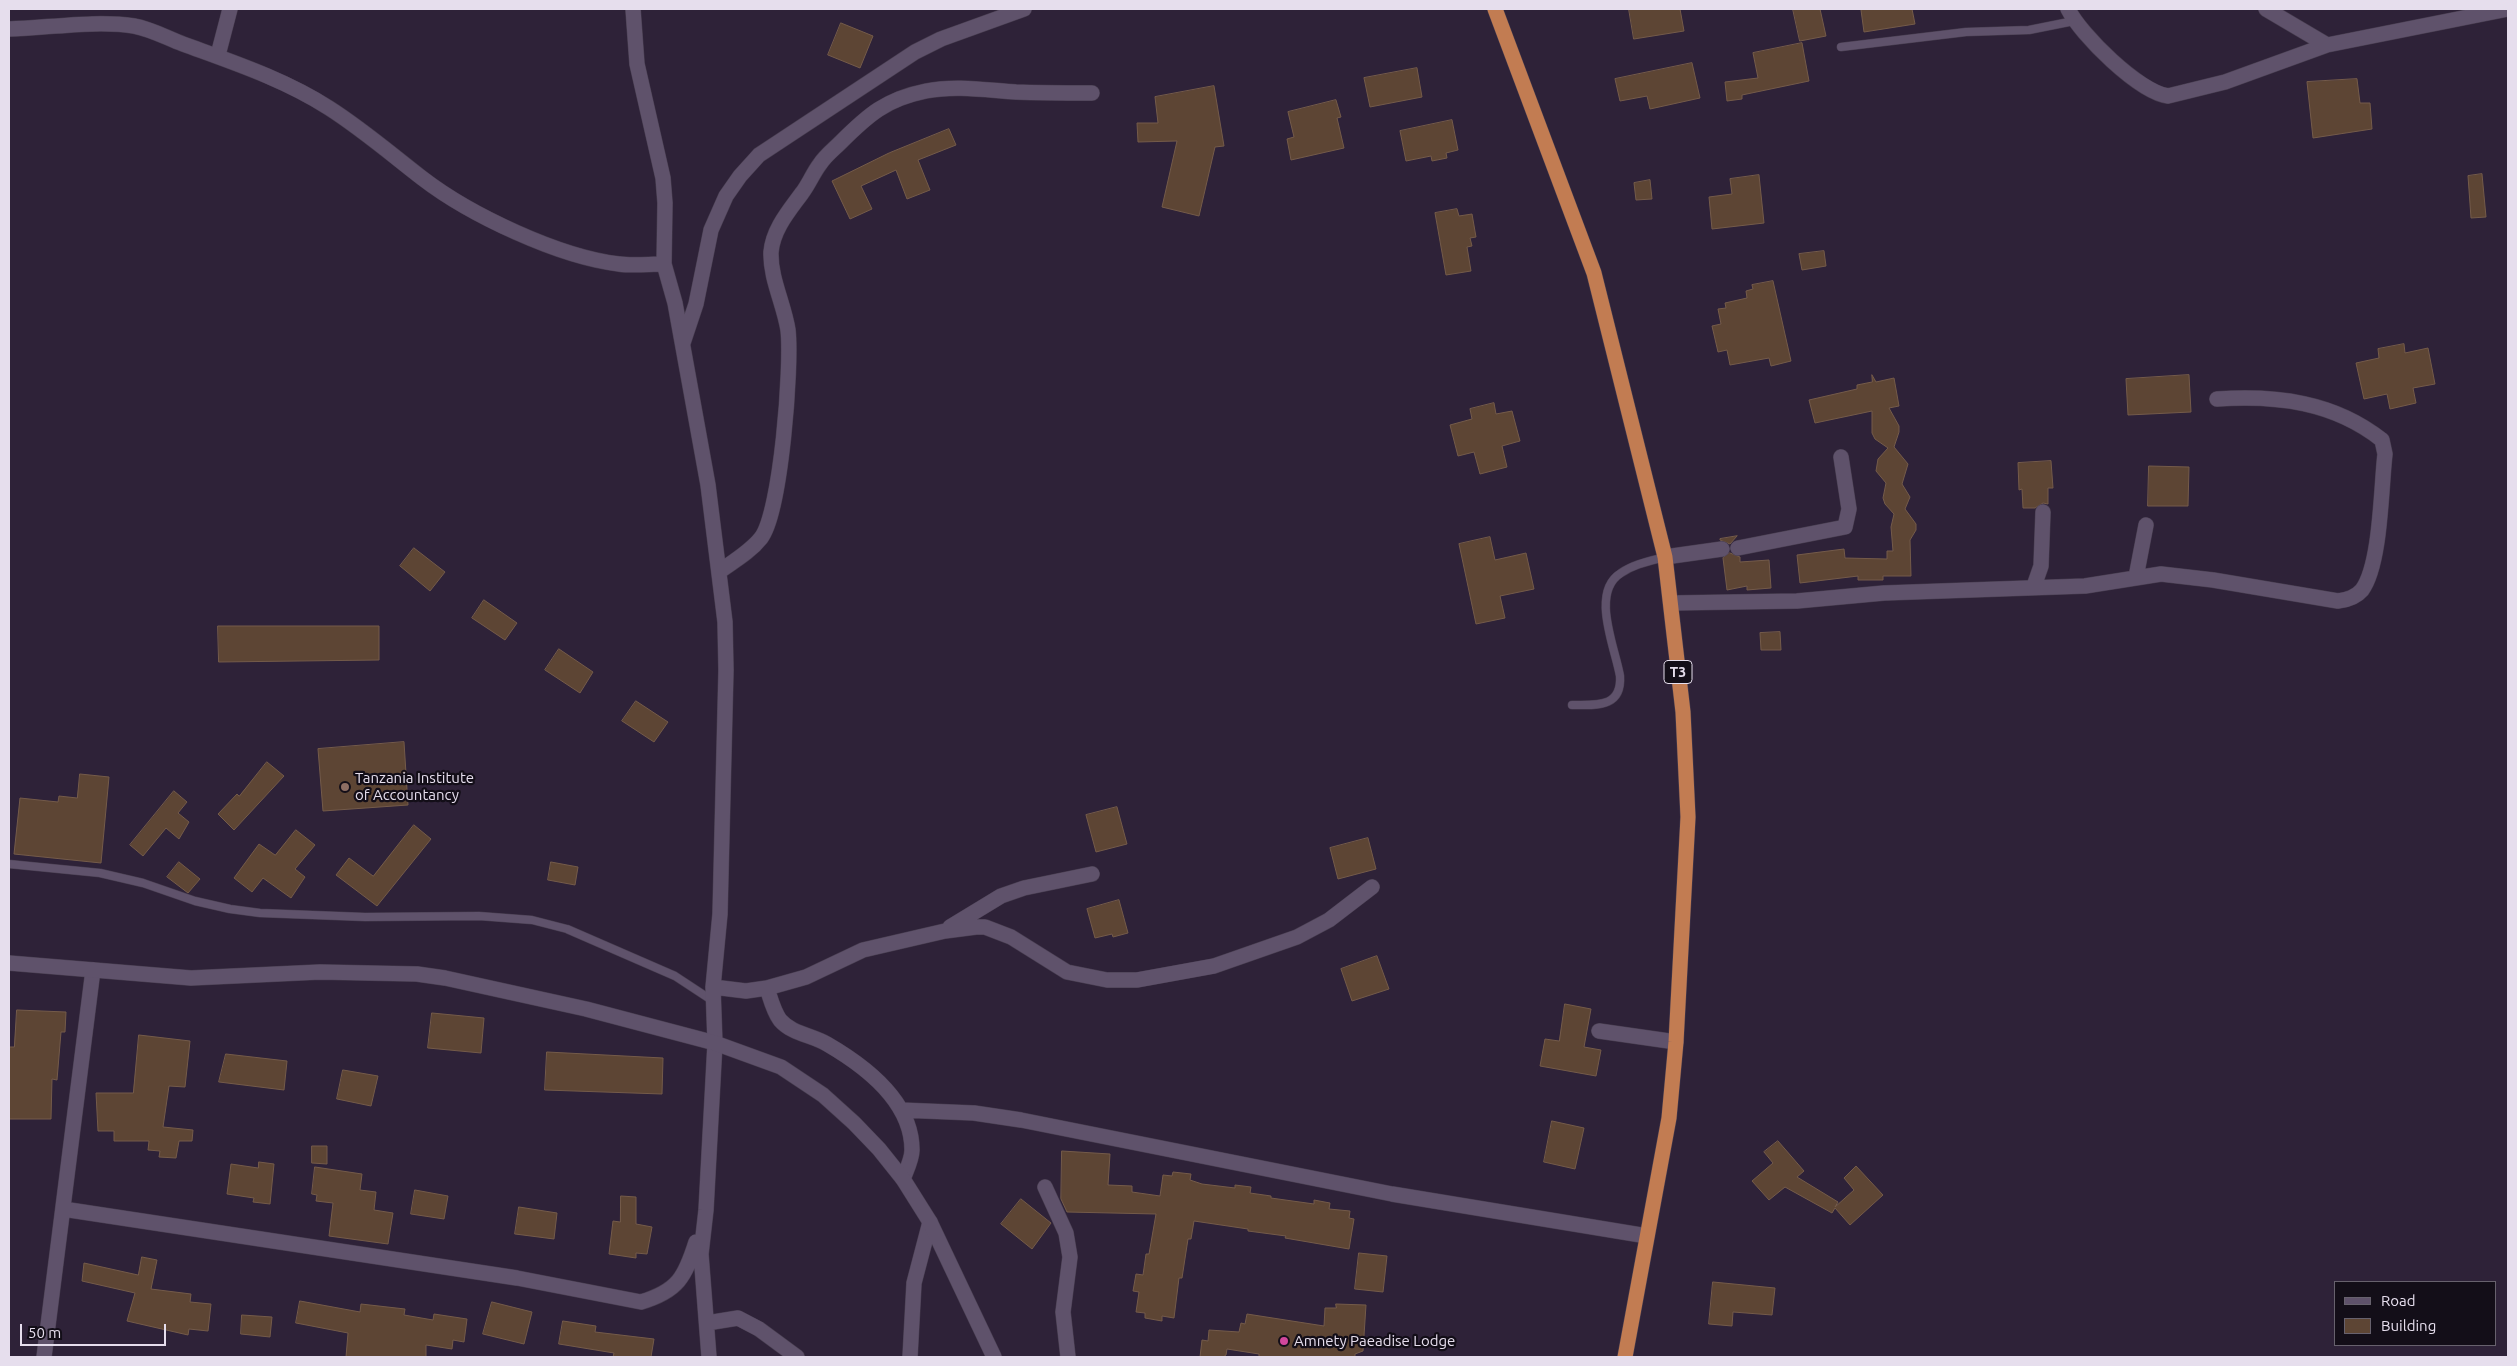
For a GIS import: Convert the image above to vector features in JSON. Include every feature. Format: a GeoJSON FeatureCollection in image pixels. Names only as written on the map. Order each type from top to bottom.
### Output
{"type":"FeatureCollection","features":[{"type":"Feature","properties":{"kind":"highway","name":"T3"},"geometry":{"type":"LineString","coordinates":[[1495,9],[1594,273],[1665,557],[1683,712],[1688,817],[1676,1042],[1669,1118],[1625,1357]]}},
{"type":"Feature","properties":{"kind":"street"},"geometry":{"type":"LineString","coordinates":[[218,55],[230,9]]}},
{"type":"Feature","properties":{"kind":"street"},"geometry":{"type":"LineString","coordinates":[[633,9],[637,64],[663,178],[665,203],[664,264],[675,303],[708,485],[720,571],[726,670],[720,914],[713,994],[715,1043],[706,1210],[700,1254],[709,1357]]}},
{"type":"Feature","properties":{"kind":"street"},"geometry":{"type":"LineString","coordinates":[[682,347],[696,304],[711,230],[726,196],[740,176],[759,155],[915,52],[941,39],[1024,9]]}},
{"type":"Feature","properties":{"kind":"street"},"geometry":{"type":"LineString","coordinates":[[2266,9],[2327,45]]}},
{"type":"Feature","properties":{"kind":"street"},"geometry":{"type":"LineString","coordinates":[[2071,15],[2090,41],[2145,87],[2160,95],[2168,96],[2225,82],[2327,45],[2508,9]]}},
{"type":"Feature","properties":{"kind":"street"},"geometry":{"type":"LineString","coordinates":[[9,29],[113,24],[134,26],[218,55],[327,107],[380,143],[423,179],[458,203],[494,221],[593,260],[620,264],[664,264]]}},
{"type":"Feature","properties":{"kind":"street"},"geometry":{"type":"LineString","coordinates":[[720,571],[750,550],[762,537],[769,521],[786,411],[789,359],[788,330],[774,273],[771,252],[785,213],[802,193],[820,164],[856,126],[875,111],[897,99],[927,90],[959,88],[1018,92],[1092,93]]}},
{"type":"Feature","properties":{"kind":"street"},"geometry":{"type":"LineString","coordinates":[[1671,603],[1797,601],[1884,593],[2034,586],[2085,586],[2160,574],[2213,580],[2338,601],[2353,597],[2361,591],[2368,578],[2380,507],[2385,454],[2382,440],[2354,420],[2322,407],[2265,400],[2217,399]]}},
{"type":"Feature","properties":{"kind":"street"},"geometry":{"type":"LineString","coordinates":[[1738,548],[1845,527],[1849,509],[1841,457]]}},
{"type":"Feature","properties":{"kind":"street"},"geometry":{"type":"LineString","coordinates":[[2034,586],[2041,566],[2043,512]]}},
{"type":"Feature","properties":{"kind":"street"},"geometry":{"type":"LineString","coordinates":[[2136,577],[2146,526]]}},
{"type":"Feature","properties":{"kind":"street"},"geometry":{"type":"LineString","coordinates":[[1665,557],[1722,550]]}},
{"type":"Feature","properties":{"kind":"street"},"geometry":{"type":"LineString","coordinates":[[945,931],[1001,896],[1024,888],[1092,874]]}},
{"type":"Feature","properties":{"kind":"street"},"geometry":{"type":"LineString","coordinates":[[713,994],[767,988],[806,977],[863,950],[945,931],[985,927],[1011,938],[1067,972],[1107,980],[1137,980],[1214,966],[1297,937],[1329,920],[1372,887]]}},
{"type":"Feature","properties":{"kind":"street"},"geometry":{"type":"LineString","coordinates":[[9,964],[191,978],[320,972],[417,974],[534,997],[715,1043],[781,1067],[823,1095],[879,1149],[903,1179],[930,1222],[994,1357]]}},
{"type":"Feature","properties":{"kind":"street"},"geometry":{"type":"LineString","coordinates":[[44,1357],[93,970]]}},
{"type":"Feature","properties":{"kind":"street"},"geometry":{"type":"LineString","coordinates":[[767,988],[773,1008],[781,1020],[790,1028],[826,1044],[876,1079],[901,1110],[912,1150],[903,1179]]}},
{"type":"Feature","properties":{"kind":"street"},"geometry":{"type":"LineString","coordinates":[[1600,1031],[1676,1042]]}},
{"type":"Feature","properties":{"kind":"street"},"geometry":{"type":"LineString","coordinates":[[901,1110],[974,1113],[1012,1119],[1392,1194],[1647,1236]]}},
{"type":"Feature","properties":{"kind":"street"},"geometry":{"type":"LineString","coordinates":[[1044,1187],[1066,1233],[1070,1257],[1063,1312],[1068,1357]]}},
{"type":"Feature","properties":{"kind":"street"},"geometry":{"type":"LineString","coordinates":[[63,1210],[517,1278],[641,1302],[657,1297],[676,1286],[688,1270],[706,1210]]}},
{"type":"Feature","properties":{"kind":"street"},"geometry":{"type":"LineString","coordinates":[[910,1357],[914,1283],[930,1222]]}},
{"type":"Feature","properties":{"kind":"street"},"geometry":{"type":"LineString","coordinates":[[707,1322],[738,1318],[759,1329],[797,1357]]}},
{"type":"Feature","properties":{"kind":"lane"},"geometry":{"type":"LineString","coordinates":[[1840,46],[1956,32],[2029,30],[2071,15]]}},
{"type":"Feature","properties":{"kind":"lane"},"geometry":{"type":"LineString","coordinates":[[1572,705],[1598,705],[1611,700],[1617,695],[1620,676],[1605,611],[1606,595],[1610,582],[1620,573],[1638,564],[1665,557]]}},
{"type":"Feature","properties":{"kind":"lane"},"geometry":{"type":"LineString","coordinates":[[9,864],[100,873],[143,883],[195,901],[230,909],[260,913],[365,917],[479,916],[532,920],[567,929],[713,994]]}},
{"type":"Feature","properties":{"kind":"building"},"geometry":{"type":"Polygon","coordinates":[[[1629,9],[1680,9],[1684,31],[1634,39],[1629,9]]]}},
{"type":"Feature","properties":{"kind":"building"},"geometry":{"type":"Polygon","coordinates":[[[1793,9],[1820,9],[1826,36],[1800,41],[1793,9]]]}},
{"type":"Feature","properties":{"kind":"building"},"geometry":{"type":"Polygon","coordinates":[[[1912,9],[1915,24],[1864,32],[1861,10],[1912,9]]]}},
{"type":"Feature","properties":{"kind":"building"},"geometry":{"type":"Polygon","coordinates":[[[841,23],[873,36],[860,68],[828,55],[841,23]]]}},
{"type":"Feature","properties":{"kind":"building"},"geometry":{"type":"Polygon","coordinates":[[[1802,43],[1809,81],[1742,95],[1742,99],[1727,101],[1725,82],[1758,78],[1753,53],[1802,43]]]}},
{"type":"Feature","properties":{"kind":"building"},"geometry":{"type":"Polygon","coordinates":[[[1692,63],[1700,98],[1650,109],[1647,96],[1620,101],[1615,79],[1692,63]]]}},
{"type":"Feature","properties":{"kind":"building"},"geometry":{"type":"Polygon","coordinates":[[[1417,68],[1422,97],[1370,107],[1364,78],[1417,68]]]}},
{"type":"Feature","properties":{"kind":"building"},"geometry":{"type":"Polygon","coordinates":[[[2357,79],[2360,103],[2370,103],[2372,129],[2313,138],[2307,82],[2357,79]]]}},
{"type":"Feature","properties":{"kind":"building"},"geometry":{"type":"Polygon","coordinates":[[[1214,86],[1224,146],[1215,147],[1199,216],[1162,207],[1177,141],[1138,142],[1137,123],[1158,123],[1155,97],[1214,86]]]}},
{"type":"Feature","properties":{"kind":"building"},"geometry":{"type":"Polygon","coordinates":[[[1336,100],[1341,117],[1337,118],[1344,148],[1291,160],[1287,139],[1294,137],[1288,112],[1336,100]]]}},
{"type":"Feature","properties":{"kind":"building"},"geometry":{"type":"Polygon","coordinates":[[[1452,120],[1458,150],[1446,153],[1447,158],[1432,161],[1431,156],[1406,161],[1400,131],[1452,120]]]}},
{"type":"Feature","properties":{"kind":"building"},"geometry":{"type":"Polygon","coordinates":[[[949,129],[956,145],[918,160],[930,190],[907,199],[896,170],[861,186],[872,209],[850,219],[832,181],[889,153],[949,129]]]}},
{"type":"Feature","properties":{"kind":"building"},"geometry":{"type":"Polygon","coordinates":[[[2482,174],[2486,217],[2471,218],[2468,176],[2482,174]]]}},
{"type":"Feature","properties":{"kind":"building"},"geometry":{"type":"Polygon","coordinates":[[[1759,175],[1764,223],[1712,229],[1709,197],[1732,194],[1730,179],[1759,175]]]}},
{"type":"Feature","properties":{"kind":"building"},"geometry":{"type":"Polygon","coordinates":[[[1650,180],[1652,199],[1636,200],[1634,183],[1650,180]]]}},
{"type":"Feature","properties":{"kind":"building"},"geometry":{"type":"Polygon","coordinates":[[[1457,209],[1459,216],[1472,214],[1476,237],[1470,238],[1472,246],[1467,247],[1471,271],[1446,275],[1435,213],[1457,209]]]}},
{"type":"Feature","properties":{"kind":"building"},"geometry":{"type":"Polygon","coordinates":[[[1824,251],[1826,266],[1802,270],[1799,254],[1824,251]]]}},
{"type":"Feature","properties":{"kind":"building"},"geometry":{"type":"Polygon","coordinates":[[[1773,281],[1791,361],[1771,366],[1769,358],[1730,365],[1727,350],[1718,352],[1712,326],[1721,324],[1718,309],[1726,308],[1725,303],[1747,298],[1746,291],[1753,289],[1752,285],[1773,281]]]}},
{"type":"Feature","properties":{"kind":"building"},"geometry":{"type":"Polygon","coordinates":[[[2404,344],[2405,353],[2428,348],[2435,384],[2413,388],[2416,403],[2390,409],[2387,394],[2364,399],[2356,363],[2379,358],[2378,349],[2404,344]]]}},
{"type":"Feature","properties":{"kind":"building"},"geometry":{"type":"Polygon","coordinates":[[[1872,375],[1876,382],[1894,378],[1899,406],[1889,408],[1899,426],[1899,432],[1894,447],[1908,464],[1902,484],[1910,497],[1905,509],[1916,524],[1916,530],[1910,540],[1911,576],[1883,576],[1883,580],[1858,580],[1858,576],[1800,583],[1797,555],[1844,549],[1845,558],[1887,559],[1887,551],[1893,551],[1891,527],[1894,514],[1885,504],[1883,498],[1886,483],[1876,471],[1878,459],[1888,448],[1875,439],[1872,433],[1872,411],[1815,423],[1809,400],[1857,389],[1857,385],[1872,382],[1872,375]]]}},
{"type":"Feature","properties":{"kind":"building"},"geometry":{"type":"Polygon","coordinates":[[[2189,375],[2191,412],[2128,415],[2126,379],[2189,375]]]}},
{"type":"Feature","properties":{"kind":"building"},"geometry":{"type":"Polygon","coordinates":[[[1494,403],[1496,414],[1512,411],[1520,441],[1502,446],[1507,467],[1480,474],[1474,452],[1458,456],[1450,425],[1472,419],[1470,409],[1494,403]]]}},
{"type":"Feature","properties":{"kind":"building"},"geometry":{"type":"Polygon","coordinates":[[[2051,461],[2053,488],[2048,488],[2048,504],[2043,503],[2035,508],[2023,508],[2022,489],[2019,490],[2018,463],[2051,461]]]}},
{"type":"Feature","properties":{"kind":"building"},"geometry":{"type":"Polygon","coordinates":[[[2149,466],[2189,467],[2188,506],[2148,506],[2149,466]]]}},
{"type":"Feature","properties":{"kind":"building"},"geometry":{"type":"Polygon","coordinates":[[[1737,536],[1730,544],[1720,540],[1720,539],[1737,536]]]}},
{"type":"Feature","properties":{"kind":"building"},"geometry":{"type":"Polygon","coordinates":[[[1490,537],[1495,560],[1526,553],[1534,589],[1500,596],[1505,618],[1476,624],[1459,544],[1490,537]]]}},
{"type":"Feature","properties":{"kind":"building"},"geometry":{"type":"Polygon","coordinates":[[[414,548],[445,572],[430,591],[400,566],[414,548]]]}},
{"type":"Feature","properties":{"kind":"building"},"geometry":{"type":"Polygon","coordinates":[[[1730,553],[1740,557],[1740,562],[1769,560],[1771,588],[1747,590],[1747,586],[1727,590],[1723,558],[1730,553]]]}},
{"type":"Feature","properties":{"kind":"building"},"geometry":{"type":"Polygon","coordinates":[[[484,600],[517,623],[505,640],[472,618],[484,600]]]}},
{"type":"Feature","properties":{"kind":"building"},"geometry":{"type":"Polygon","coordinates":[[[218,626],[379,626],[379,660],[219,662],[218,626]]]}},
{"type":"Feature","properties":{"kind":"building"},"geometry":{"type":"Polygon","coordinates":[[[1780,632],[1781,650],[1761,650],[1760,633],[1780,632]]]}},
{"type":"Feature","properties":{"kind":"building"},"geometry":{"type":"Polygon","coordinates":[[[559,649],[593,672],[580,693],[545,670],[559,649]]]}},
{"type":"Feature","properties":{"kind":"building"},"geometry":{"type":"Polygon","coordinates":[[[636,701],[668,722],[654,742],[622,721],[636,701]]]}},
{"type":"Feature","properties":{"kind":"building"},"geometry":{"type":"Polygon","coordinates":[[[404,742],[408,805],[323,811],[318,749],[404,742]]]}},
{"type":"Feature","properties":{"kind":"building"},"geometry":{"type":"Polygon","coordinates":[[[267,762],[284,776],[234,830],[218,814],[237,794],[239,796],[267,762]]]}},
{"type":"Feature","properties":{"kind":"building"},"geometry":{"type":"Polygon","coordinates":[[[80,774],[109,777],[101,863],[14,854],[20,798],[58,802],[59,796],[77,798],[80,774]]]}},
{"type":"Feature","properties":{"kind":"building"},"geometry":{"type":"Polygon","coordinates":[[[174,791],[187,802],[178,813],[189,822],[179,839],[166,828],[143,856],[130,845],[174,791]]]}},
{"type":"Feature","properties":{"kind":"building"},"geometry":{"type":"Polygon","coordinates":[[[1117,807],[1127,844],[1096,852],[1086,815],[1117,807]]]}},
{"type":"Feature","properties":{"kind":"building"},"geometry":{"type":"Polygon","coordinates":[[[414,825],[431,839],[377,906],[336,875],[349,858],[373,876],[414,825]]]}},
{"type":"Feature","properties":{"kind":"building"},"geometry":{"type":"Polygon","coordinates":[[[296,830],[315,845],[295,869],[305,877],[291,898],[263,878],[252,892],[234,878],[259,844],[275,855],[296,830]]]}},
{"type":"Feature","properties":{"kind":"building"},"geometry":{"type":"Polygon","coordinates":[[[1368,838],[1376,869],[1338,879],[1330,848],[1368,838]]]}},
{"type":"Feature","properties":{"kind":"building"},"geometry":{"type":"Polygon","coordinates":[[[179,862],[200,879],[188,893],[167,877],[179,862]]]}},
{"type":"Feature","properties":{"kind":"building"},"geometry":{"type":"Polygon","coordinates":[[[551,862],[578,867],[575,885],[548,880],[551,862]]]}},
{"type":"Feature","properties":{"kind":"building"},"geometry":{"type":"Polygon","coordinates":[[[1119,900],[1128,933],[1113,937],[1112,934],[1095,938],[1087,909],[1119,900]]]}},
{"type":"Feature","properties":{"kind":"building"},"geometry":{"type":"Polygon","coordinates":[[[1377,956],[1389,989],[1352,1001],[1341,969],[1377,956]]]}},
{"type":"Feature","properties":{"kind":"building"},"geometry":{"type":"Polygon","coordinates":[[[1565,1004],[1591,1009],[1584,1047],[1601,1050],[1596,1076],[1540,1066],[1545,1039],[1559,1041],[1565,1004]]]}},
{"type":"Feature","properties":{"kind":"building"},"geometry":{"type":"Polygon","coordinates":[[[17,1010],[66,1012],[65,1032],[61,1032],[57,1080],[52,1079],[51,1119],[9,1119],[9,1047],[14,1047],[17,1010]]]}},
{"type":"Feature","properties":{"kind":"building"},"geometry":{"type":"Polygon","coordinates":[[[432,1013],[484,1018],[481,1053],[428,1048],[432,1013]]]}},
{"type":"Feature","properties":{"kind":"building"},"geometry":{"type":"Polygon","coordinates":[[[139,1035],[190,1041],[185,1087],[169,1086],[163,1127],[193,1130],[192,1141],[179,1141],[176,1158],[159,1157],[160,1151],[148,1150],[149,1141],[114,1141],[114,1131],[98,1131],[96,1093],[133,1093],[139,1035]]]}},
{"type":"Feature","properties":{"kind":"building"},"geometry":{"type":"Polygon","coordinates":[[[547,1052],[663,1058],[662,1094],[545,1090],[547,1052]]]}},
{"type":"Feature","properties":{"kind":"building"},"geometry":{"type":"Polygon","coordinates":[[[226,1054],[287,1061],[284,1090],[219,1082],[226,1054]]]}},
{"type":"Feature","properties":{"kind":"building"},"geometry":{"type":"Polygon","coordinates":[[[343,1070],[378,1076],[371,1106],[337,1099],[343,1070]]]}},
{"type":"Feature","properties":{"kind":"building"},"geometry":{"type":"Polygon","coordinates":[[[1552,1121],[1584,1128],[1575,1169],[1544,1162],[1552,1121]]]}},
{"type":"Feature","properties":{"kind":"building"},"geometry":{"type":"Polygon","coordinates":[[[1778,1141],[1804,1171],[1797,1177],[1838,1202],[1835,1207],[1854,1190],[1844,1178],[1856,1166],[1883,1195],[1850,1225],[1835,1208],[1832,1213],[1785,1187],[1769,1200],[1752,1181],[1773,1163],[1764,1152],[1778,1141]]]}},
{"type":"Feature","properties":{"kind":"building"},"geometry":{"type":"Polygon","coordinates":[[[312,1146],[327,1146],[327,1164],[312,1163],[312,1146]]]}},
{"type":"Feature","properties":{"kind":"building"},"geometry":{"type":"Polygon","coordinates":[[[1062,1151],[1110,1154],[1108,1185],[1132,1186],[1132,1192],[1160,1196],[1163,1175],[1172,1176],[1173,1172],[1191,1174],[1190,1180],[1202,1184],[1235,1188],[1235,1185],[1251,1187],[1250,1193],[1271,1196],[1271,1198],[1314,1204],[1314,1200],[1330,1203],[1329,1209],[1350,1211],[1349,1218],[1354,1219],[1349,1249],[1285,1238],[1286,1236],[1248,1231],[1248,1229],[1194,1221],[1191,1239],[1188,1239],[1182,1278],[1179,1278],[1174,1318],[1162,1316],[1162,1321],[1145,1318],[1145,1313],[1136,1312],[1139,1292],[1133,1291],[1136,1274],[1143,1275],[1156,1214],[1067,1212],[1061,1199],[1062,1151]]]}},
{"type":"Feature","properties":{"kind":"building"},"geometry":{"type":"Polygon","coordinates":[[[259,1162],[274,1164],[270,1204],[253,1202],[254,1198],[227,1194],[231,1164],[258,1168],[259,1162]]]}},
{"type":"Feature","properties":{"kind":"building"},"geometry":{"type":"Polygon","coordinates":[[[315,1167],[362,1174],[360,1190],[376,1192],[374,1210],[393,1213],[388,1244],[329,1236],[333,1203],[316,1201],[317,1195],[312,1194],[315,1167]]]}},
{"type":"Feature","properties":{"kind":"building"},"geometry":{"type":"Polygon","coordinates":[[[415,1190],[448,1196],[444,1219],[411,1214],[415,1190]]]}},
{"type":"Feature","properties":{"kind":"building"},"geometry":{"type":"Polygon","coordinates":[[[621,1196],[636,1197],[636,1224],[652,1227],[647,1254],[636,1253],[636,1258],[609,1254],[613,1221],[620,1222],[621,1196]]]}},
{"type":"Feature","properties":{"kind":"building"},"geometry":{"type":"Polygon","coordinates":[[[1021,1199],[1051,1223],[1032,1249],[1001,1224],[1021,1199]]]}},
{"type":"Feature","properties":{"kind":"building"},"geometry":{"type":"Polygon","coordinates":[[[519,1207],[557,1213],[554,1239],[515,1234],[519,1207]]]}},
{"type":"Feature","properties":{"kind":"building"},"geometry":{"type":"Polygon","coordinates":[[[1359,1253],[1387,1256],[1383,1292],[1355,1289],[1359,1253]]]}},
{"type":"Feature","properties":{"kind":"building"},"geometry":{"type":"Polygon","coordinates":[[[142,1257],[157,1260],[151,1289],[191,1294],[190,1302],[211,1304],[208,1331],[189,1329],[188,1335],[127,1321],[135,1293],[82,1281],[84,1263],[138,1275],[142,1257]]]}},
{"type":"Feature","properties":{"kind":"building"},"geometry":{"type":"Polygon","coordinates":[[[1713,1282],[1775,1288],[1772,1315],[1733,1312],[1732,1326],[1709,1324],[1713,1282]]]}},
{"type":"Feature","properties":{"kind":"building"},"geometry":{"type":"Polygon","coordinates":[[[300,1301],[360,1312],[361,1304],[405,1309],[404,1315],[433,1320],[434,1314],[467,1319],[464,1342],[453,1340],[452,1349],[426,1345],[426,1357],[346,1357],[348,1333],[296,1323],[300,1301]]]}},
{"type":"Feature","properties":{"kind":"building"},"geometry":{"type":"Polygon","coordinates":[[[492,1302],[532,1312],[524,1344],[483,1334],[492,1302]]]}},
{"type":"Feature","properties":{"kind":"building"},"geometry":{"type":"Polygon","coordinates":[[[1336,1304],[1366,1305],[1363,1351],[1355,1354],[1355,1357],[1259,1357],[1259,1354],[1227,1349],[1226,1355],[1223,1357],[1200,1357],[1202,1340],[1208,1341],[1209,1330],[1239,1332],[1241,1323],[1245,1324],[1247,1314],[1324,1326],[1325,1308],[1336,1308],[1336,1304]]]}},
{"type":"Feature","properties":{"kind":"building"},"geometry":{"type":"Polygon","coordinates":[[[242,1315],[272,1317],[270,1337],[241,1334],[242,1315]]]}},
{"type":"Feature","properties":{"kind":"building"},"geometry":{"type":"Polygon","coordinates":[[[563,1321],[596,1326],[595,1332],[654,1339],[651,1357],[613,1357],[614,1353],[559,1344],[563,1321]]]}},
{"type":"Feature","properties":{"kind":"place","name":"Tanzania Institute of Accountancy"},"geometry":{"type":"Point","coordinates":[345,787]}},
{"type":"Feature","properties":{"kind":"place","name":"Amnety Paeadise Lodge"},"geometry":{"type":"Point","coordinates":[1284,1341]}}]}
